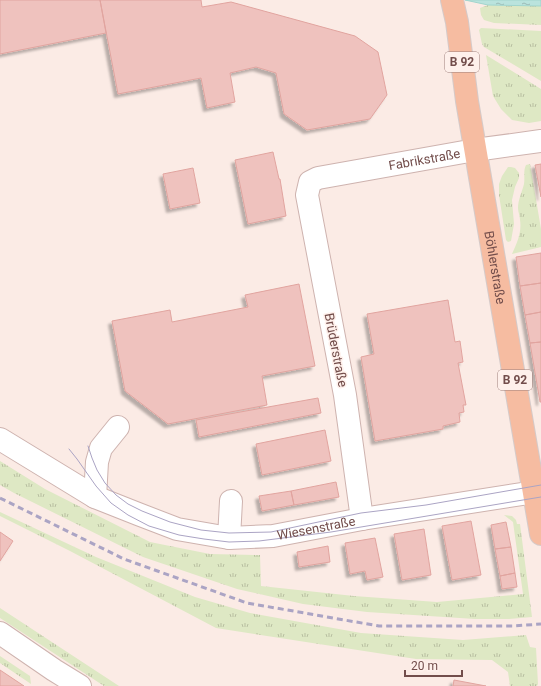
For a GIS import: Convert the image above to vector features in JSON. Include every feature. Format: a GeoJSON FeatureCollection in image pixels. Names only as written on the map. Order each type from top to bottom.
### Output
{"type":"FeatureCollection","features":[{"type":"Feature","properties":{"kind":"main road","name":"Böhlerstraße"},"geometry":{"type":"LineString","coordinates":[[452,0],[457,22],[475,150],[538,492],[541,534]]}},
{"type":"Feature","properties":{"kind":"street","name":"Fabrikstraße"},"geometry":{"type":"LineString","coordinates":[[310,182],[318,178],[475,150],[541,141]]}},
{"type":"Feature","properties":{"kind":"street","name":"Brüderstraße"},"geometry":{"type":"LineString","coordinates":[[310,182],[307,195],[345,395],[362,519]]}},
{"type":"Feature","properties":{"kind":"street"},"geometry":{"type":"LineString","coordinates":[[95,497],[97,462],[101,448],[118,427]]}},
{"type":"Feature","properties":{"kind":"street","name":"Wiesenstraße"},"geometry":{"type":"LineString","coordinates":[[0,440],[95,497],[177,529],[229,538],[273,536],[362,519],[538,492]]}},
{"type":"Feature","properties":{"kind":"street"},"geometry":{"type":"LineString","coordinates":[[229,538],[231,501]]}},
{"type":"Feature","properties":{"kind":"street"},"geometry":{"type":"LineString","coordinates":[[0,633],[80,686]]}},
{"type":"Feature","properties":{"kind":"green space"},"geometry":{"type":"Polygon","coordinates":[[[488,5],[541,6],[541,25],[494,23],[484,20],[481,15],[480,8],[488,5]]]}},
{"type":"Feature","properties":{"kind":"green space"},"geometry":{"type":"Polygon","coordinates":[[[481,28],[541,31],[541,81],[484,47],[479,30],[481,28]]]}},
{"type":"Feature","properties":{"kind":"green space"},"geometry":{"type":"Polygon","coordinates":[[[486,55],[541,89],[541,121],[529,123],[512,120],[501,109],[493,96],[486,55]]]}},
{"type":"Feature","properties":{"kind":"green space"},"geometry":{"type":"Polygon","coordinates":[[[530,164],[541,229],[541,247],[512,254],[520,233],[520,217],[518,210],[519,199],[524,184],[526,165],[530,164]]]}},
{"type":"Feature","properties":{"kind":"green space"},"geometry":{"type":"Polygon","coordinates":[[[508,167],[515,168],[519,173],[519,178],[512,200],[514,224],[511,241],[508,242],[506,240],[499,195],[499,184],[508,167]]]}},
{"type":"Feature","properties":{"kind":"green space"},"geometry":{"type":"Polygon","coordinates":[[[0,461],[45,489],[150,542],[210,554],[260,555],[261,586],[354,596],[437,602],[523,594],[513,522],[504,515],[512,516],[516,520],[517,524],[520,524],[532,617],[475,619],[367,612],[303,604],[237,589],[143,557],[14,493],[0,485],[0,461]]]}},
{"type":"Feature","properties":{"kind":"green space"},"geometry":{"type":"Polygon","coordinates":[[[0,512],[96,557],[195,597],[250,613],[361,633],[463,640],[526,635],[530,647],[536,648],[538,684],[537,686],[510,686],[508,672],[492,660],[416,659],[216,628],[0,516],[0,512]]]}},
{"type":"Feature","properties":{"kind":"green space"},"geometry":{"type":"Polygon","coordinates":[[[0,608],[119,686],[104,686],[0,618],[0,608]]]}},
{"type":"Feature","properties":{"kind":"green space"},"geometry":{"type":"Polygon","coordinates":[[[0,656],[30,676],[31,684],[0,663],[0,656]]]}},
{"type":"Feature","properties":{"kind":"water"},"geometry":{"type":"Polygon","coordinates":[[[465,0],[541,0],[541,6],[488,5],[465,0]]]}},
{"type":"Feature","properties":{"kind":"building"},"geometry":{"type":"Polygon","coordinates":[[[0,0],[100,0],[106,33],[0,54],[0,0]]]}},
{"type":"Feature","properties":{"kind":"building"},"geometry":{"type":"Polygon","coordinates":[[[100,0],[201,0],[202,7],[231,2],[355,36],[378,52],[387,95],[370,119],[307,130],[284,114],[276,73],[256,67],[230,73],[235,102],[207,108],[201,78],[118,94],[100,0]]]}},
{"type":"Feature","properties":{"kind":"building"},"geometry":{"type":"Polygon","coordinates":[[[273,152],[280,179],[286,216],[248,224],[235,160],[273,152]]]}},
{"type":"Feature","properties":{"kind":"building"},"geometry":{"type":"Polygon","coordinates":[[[541,164],[541,197],[535,165],[541,164]]]}},
{"type":"Feature","properties":{"kind":"building"},"geometry":{"type":"Polygon","coordinates":[[[193,168],[200,203],[170,209],[163,174],[193,168]]]}},
{"type":"Feature","properties":{"kind":"building"},"geometry":{"type":"Polygon","coordinates":[[[541,253],[541,283],[520,286],[516,257],[541,253]]]}},
{"type":"Feature","properties":{"kind":"building"},"geometry":{"type":"Polygon","coordinates":[[[541,283],[541,312],[525,315],[520,286],[541,283]]]}},
{"type":"Feature","properties":{"kind":"building"},"geometry":{"type":"Polygon","coordinates":[[[299,284],[315,366],[262,376],[267,405],[168,424],[125,391],[112,321],[170,310],[172,322],[248,307],[245,295],[299,284]]]}},
{"type":"Feature","properties":{"kind":"building"},"geometry":{"type":"Polygon","coordinates":[[[448,300],[455,342],[460,341],[463,362],[458,363],[466,405],[463,405],[464,412],[459,413],[460,422],[443,426],[443,429],[375,441],[361,357],[374,354],[367,314],[448,300]]]}},
{"type":"Feature","properties":{"kind":"building"},"geometry":{"type":"Polygon","coordinates":[[[541,312],[541,342],[530,343],[525,315],[541,312]]]}},
{"type":"Feature","properties":{"kind":"building"},"geometry":{"type":"Polygon","coordinates":[[[541,342],[541,402],[540,402],[530,343],[541,342]]]}},
{"type":"Feature","properties":{"kind":"building"},"geometry":{"type":"Polygon","coordinates":[[[318,398],[321,413],[199,437],[196,420],[318,398]]]}},
{"type":"Feature","properties":{"kind":"building"},"geometry":{"type":"Polygon","coordinates":[[[325,430],[331,461],[262,475],[256,444],[325,430]]]}},
{"type":"Feature","properties":{"kind":"building"},"geometry":{"type":"Polygon","coordinates":[[[336,482],[339,497],[294,505],[291,491],[336,482]]]}},
{"type":"Feature","properties":{"kind":"building"},"geometry":{"type":"Polygon","coordinates":[[[291,491],[294,505],[262,511],[259,496],[291,491]]]}},
{"type":"Feature","properties":{"kind":"building"},"geometry":{"type":"Polygon","coordinates":[[[471,521],[481,575],[452,580],[442,526],[471,521]]]}},
{"type":"Feature","properties":{"kind":"building"},"geometry":{"type":"Polygon","coordinates":[[[506,522],[511,547],[495,549],[491,525],[506,522]]]}},
{"type":"Feature","properties":{"kind":"building"},"geometry":{"type":"Polygon","coordinates":[[[424,529],[431,575],[402,580],[394,534],[424,529]]]}},
{"type":"Feature","properties":{"kind":"building"},"geometry":{"type":"Polygon","coordinates":[[[0,532],[13,541],[0,561],[0,532]]]}},
{"type":"Feature","properties":{"kind":"building"},"geometry":{"type":"Polygon","coordinates":[[[375,538],[383,577],[367,580],[365,571],[350,574],[345,543],[375,538]]]}},
{"type":"Feature","properties":{"kind":"building"},"geometry":{"type":"Polygon","coordinates":[[[328,546],[330,562],[299,567],[297,552],[328,546]]]}},
{"type":"Feature","properties":{"kind":"building"},"geometry":{"type":"Polygon","coordinates":[[[511,547],[515,573],[500,576],[495,549],[511,547]]]}},
{"type":"Feature","properties":{"kind":"building"},"geometry":{"type":"Polygon","coordinates":[[[515,573],[517,587],[502,589],[500,576],[515,573]]]}},
{"type":"Feature","properties":{"kind":"building"},"geometry":{"type":"Polygon","coordinates":[[[0,670],[24,686],[0,686],[0,670]]]}},
{"type":"Feature","properties":{"kind":"building"},"geometry":{"type":"Polygon","coordinates":[[[454,680],[486,686],[453,686],[454,680]]]}},
{"type":"Feature","properties":{"kind":"tram line"},"geometry":{"type":"LineString","coordinates":[[88,446],[97,470],[105,483],[116,495],[128,504],[170,522],[201,530],[229,533],[271,532],[361,513],[426,505],[541,485]]}},
{"type":"Feature","properties":{"kind":"tram line"},"geometry":{"type":"LineString","coordinates":[[69,449],[96,486],[111,503],[128,515],[149,526],[179,535],[229,542],[259,541],[331,532],[541,497]]}},
{"type":"Feature","properties":{"kind":"railway"},"geometry":{"type":"LineString","coordinates":[[0,498],[124,559],[247,603],[379,626],[513,626],[541,624]]}}]}
